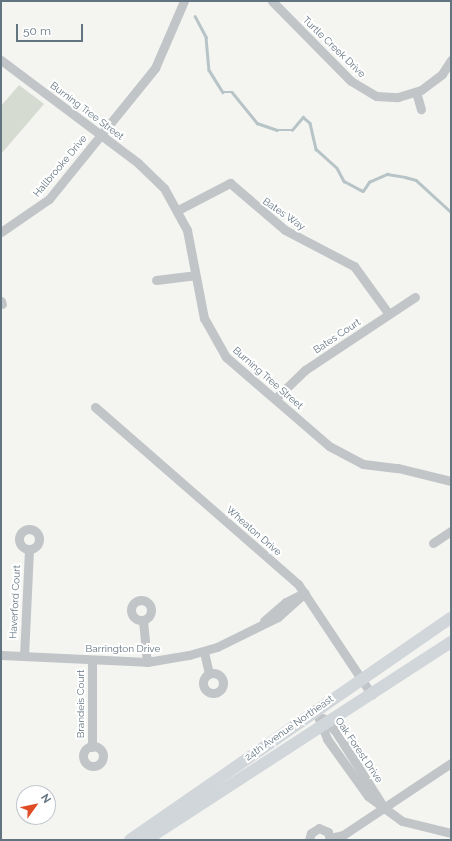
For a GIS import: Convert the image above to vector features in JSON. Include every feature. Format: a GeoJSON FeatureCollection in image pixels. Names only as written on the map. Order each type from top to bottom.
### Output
{"type":"FeatureCollection","features":[{"type":"Feature","properties":{"kind":"street","name":"Hallbrooke Drive"},"geometry":{"type":"LineString","coordinates":[[1,232],[49,198],[161,61],[184,1]]}},
{"type":"Feature","properties":{"kind":"street","name":"Turtle Creek Drive"},"geometry":{"type":"LineString","coordinates":[[272,1],[351,81],[372,95],[386,97],[416,92]]}},
{"type":"Feature","properties":{"kind":"street","name":"Burning Tree Street"},"geometry":{"type":"LineString","coordinates":[[1,60],[149,172],[178,210],[187,230],[194,275],[204,318],[215,342],[226,356],[329,446],[363,464],[398,468],[451,481]]}},
{"type":"Feature","properties":{"kind":"street"},"geometry":{"type":"LineString","coordinates":[[421,109],[416,92],[442,74],[451,60]]}},
{"type":"Feature","properties":{"kind":"street","name":"Bates Way"},"geometry":{"type":"LineString","coordinates":[[178,210],[230,183],[285,230],[354,266],[388,313]]}},
{"type":"Feature","properties":{"kind":"street"},"geometry":{"type":"LineString","coordinates":[[156,280],[194,275]]}},
{"type":"Feature","properties":{"kind":"street","name":"Bates Court"},"geometry":{"type":"LineString","coordinates":[[275,399],[305,370],[388,313],[415,297]]}},
{"type":"Feature","properties":{"kind":"street","name":"Wheaton Drive"},"geometry":{"type":"LineString","coordinates":[[95,407],[305,593],[372,695]]}},
{"type":"Feature","properties":{"kind":"street"},"geometry":{"type":"LineString","coordinates":[[433,543],[451,531]]}},
{"type":"Feature","properties":{"kind":"street","name":"Haverford Court"},"geometry":{"type":"LineString","coordinates":[[24,656],[29,548]]}},
{"type":"Feature","properties":{"kind":"street","name":"Barrington Drive"},"geometry":{"type":"LineString","coordinates":[[1,655],[92,661],[147,662],[204,652],[262,624],[286,602],[305,593]]}},
{"type":"Feature","properties":{"kind":"street","name":"24th Avenue Northeast"},"geometry":{"type":"LineString","coordinates":[[130,840],[315,709],[451,618]]}},
{"type":"Feature","properties":{"kind":"street"},"geometry":{"type":"LineString","coordinates":[[143,620],[147,662]]}},
{"type":"Feature","properties":{"kind":"street","name":"24th Avenue Northeast"},"geometry":{"type":"LineString","coordinates":[[146,840],[326,726],[451,642]]}},
{"type":"Feature","properties":{"kind":"street"},"geometry":{"type":"LineString","coordinates":[[204,652],[209,673]]}},
{"type":"Feature","properties":{"kind":"street","name":"Brandeis Court"},"geometry":{"type":"LineString","coordinates":[[92,661],[92,747]]}},
{"type":"Feature","properties":{"kind":"street","name":"Oak Forest Drive"},"geometry":{"type":"LineString","coordinates":[[315,709],[368,796],[384,808],[412,825],[451,833]]}},
{"type":"Feature","properties":{"kind":"street"},"geometry":{"type":"LineString","coordinates":[[309,840],[311,833],[319,828],[325,830],[330,839],[343,835],[451,763]]}},
{"type":"Feature","properties":{"kind":"shaded area"},"geometry":{"type":"Polygon","coordinates":[[[19,85],[44,104],[1,154],[1,106],[19,85]]]}},
{"type":"Feature","properties":{"kind":"waterway"},"geometry":{"type":"LineString","coordinates":[[195,16],[206,37],[209,70],[223,92],[232,92],[257,123],[277,130],[292,130],[303,117],[310,123],[316,149],[337,168],[344,181],[363,191],[369,182],[387,174],[416,180],[451,212]]}}]}
